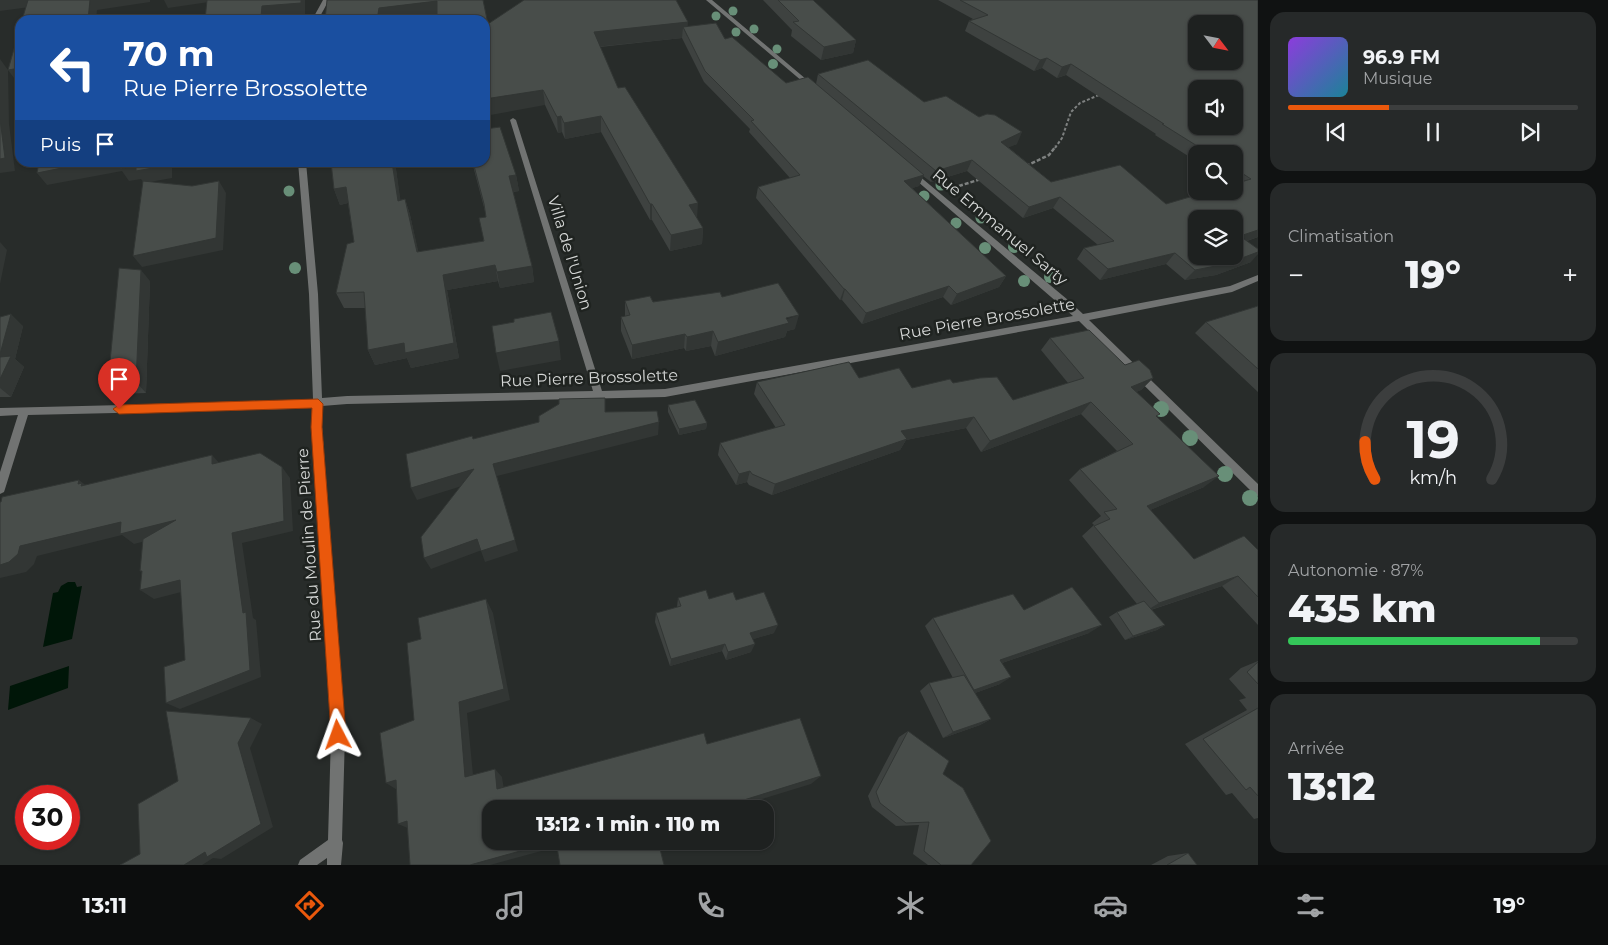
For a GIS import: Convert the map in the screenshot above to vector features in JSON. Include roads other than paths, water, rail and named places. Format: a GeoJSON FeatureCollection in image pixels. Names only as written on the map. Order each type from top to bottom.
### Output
{"type":"FeatureCollection","features":[{"type":"Feature","properties":{"kind":"street"},"geometry":{"type":"LineString","coordinates":[[318,15],[326,0]]}},
{"type":"Feature","properties":{"kind":"street"},"geometry":{"type":"LineString","coordinates":[[709,0],[817,91]]}},
{"type":"Feature","properties":{"kind":"street","name":"Villa de l'Union"},"geometry":{"type":"LineString","coordinates":[[513,120],[599,395]]}},
{"type":"Feature","properties":{"kind":"street","name":"Rue du Moulin de Pierre"},"geometry":{"type":"LineString","coordinates":[[302,167],[315,308],[317,427],[338,735],[334,865]]}},
{"type":"Feature","properties":{"kind":"street","name":"Rue Emmanuel Sarty"},"geometry":{"type":"LineString","coordinates":[[907,168],[1081,318],[1258,492]]}},
{"type":"Feature","properties":{"kind":"street","name":"Rue Pierre Brossolette"},"geometry":{"type":"LineString","coordinates":[[0,412],[318,404],[347,400],[666,393],[1081,318],[1232,288],[1258,278]]}},
{"type":"Feature","properties":{"kind":"street"},"geometry":{"type":"LineString","coordinates":[[0,489],[24,411]]}},
{"type":"Feature","properties":{"kind":"street"},"geometry":{"type":"LineString","coordinates":[[305,865],[336,843]]}}]}
